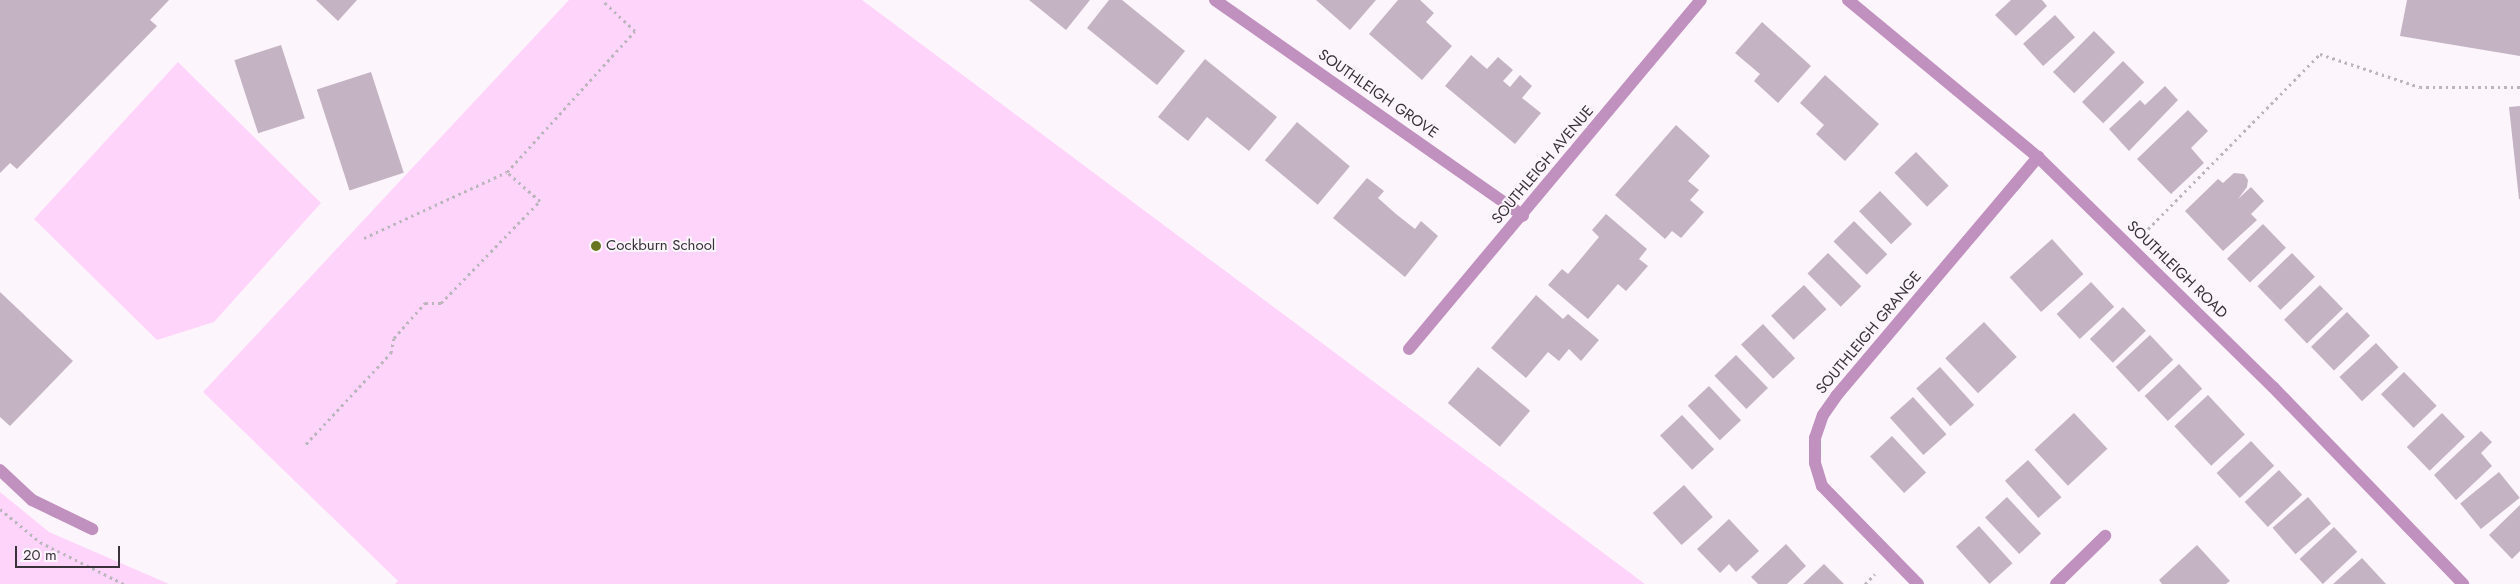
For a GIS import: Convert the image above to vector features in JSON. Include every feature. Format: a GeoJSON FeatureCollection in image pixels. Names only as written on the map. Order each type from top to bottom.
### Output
{"type":"FeatureCollection","features":[{"type":"Feature","properties":{"kind":"street","name":"SOUTHLEIGH GROVE"},"geometry":{"type":"LineString","coordinates":[[1215,0],[1522,216]]}},
{"type":"Feature","properties":{"kind":"street","name":"SOUTHLEIGH AVENUE"},"geometry":{"type":"LineString","coordinates":[[1409,349],[1701,0]]}},
{"type":"Feature","properties":{"kind":"street","name":"SOUTHLEIGH ROAD"},"geometry":{"type":"LineString","coordinates":[[1848,0],[2038,158],[2273,387],[2463,584]]}},
{"type":"Feature","properties":{"kind":"street","name":"SOUTHLEIGH GRANGE"},"geometry":{"type":"LineString","coordinates":[[1918,584],[1822,486],[1815,463],[1815,438],[1823,415],[1837,395],[2038,158]]}},
{"type":"Feature","properties":{"kind":"street"},"geometry":{"type":"LineString","coordinates":[[0,470],[32,500],[92,529]]}},
{"type":"Feature","properties":{"kind":"street"},"geometry":{"type":"LineString","coordinates":[[2056,584],[2105,536]]}},
{"type":"Feature","properties":{"kind":"path"},"geometry":{"type":"LineString","coordinates":[[364,238],[507,172],[635,31],[602,0]]}},
{"type":"Feature","properties":{"kind":"path"},"geometry":{"type":"LineString","coordinates":[[2130,247],[2320,54],[2420,87],[2520,87]]}},
{"type":"Feature","properties":{"kind":"path"},"geometry":{"type":"LineString","coordinates":[[306,444],[391,353],[394,338],[425,304],[441,303],[540,201],[507,172]]}},
{"type":"Feature","properties":{"kind":"path"},"geometry":{"type":"LineString","coordinates":[[0,509],[40,542],[124,584]]}},
{"type":"Feature","properties":{"kind":"shaded area","name":"Cockburn School"},"geometry":{"type":"Polygon","coordinates":[[[569,0],[862,0],[1645,584],[395,584],[398,581],[203,392],[569,0]]]}},
{"type":"Feature","properties":{"kind":"shaded area"},"geometry":{"type":"Polygon","coordinates":[[[178,62],[321,203],[214,322],[157,340],[34,219],[178,62]]]}},
{"type":"Feature","properties":{"kind":"shaded area"},"geometry":{"type":"Polygon","coordinates":[[[0,492],[49,532],[169,584],[0,584],[0,492]]]}},
{"type":"Feature","properties":{"kind":"building"},"geometry":{"type":"Polygon","coordinates":[[[0,0],[169,0],[150,20],[157,26],[17,169],[10,163],[0,173],[0,0]]]}},
{"type":"Feature","properties":{"kind":"building"},"geometry":{"type":"Polygon","coordinates":[[[316,0],[357,0],[338,21],[316,0]]]}},
{"type":"Feature","properties":{"kind":"building"},"geometry":{"type":"Polygon","coordinates":[[[1029,0],[1090,0],[1066,30],[1029,0]]]}},
{"type":"Feature","properties":{"kind":"building"},"geometry":{"type":"Polygon","coordinates":[[[1109,0],[1122,0],[1185,51],[1157,85],[1087,28],[1109,0]]]}},
{"type":"Feature","properties":{"kind":"building"},"geometry":{"type":"Polygon","coordinates":[[[1316,0],[1376,0],[1350,30],[1316,0]]]}},
{"type":"Feature","properties":{"kind":"building"},"geometry":{"type":"Polygon","coordinates":[[[1398,0],[1420,0],[1434,13],[1426,22],[1452,46],[1422,80],[1369,34],[1398,0]]]}},
{"type":"Feature","properties":{"kind":"building"},"geometry":{"type":"Polygon","coordinates":[[[2011,0],[2042,0],[2047,6],[2016,36],[1995,15],[2011,0]]]}},
{"type":"Feature","properties":{"kind":"building"},"geometry":{"type":"Polygon","coordinates":[[[2407,0],[2520,0],[2520,56],[2400,36],[2407,0]]]}},
{"type":"Feature","properties":{"kind":"building"},"geometry":{"type":"Polygon","coordinates":[[[2055,15],[2075,37],[2043,66],[2023,44],[2055,15]]]}},
{"type":"Feature","properties":{"kind":"building"},"geometry":{"type":"Polygon","coordinates":[[[1762,22],[1811,66],[1778,103],[1754,81],[1760,74],[1735,53],[1762,22]]]}},
{"type":"Feature","properties":{"kind":"building"},"geometry":{"type":"Polygon","coordinates":[[[2094,31],[2115,52],[2074,93],[2053,72],[2094,31]]]}},
{"type":"Feature","properties":{"kind":"building"},"geometry":{"type":"Polygon","coordinates":[[[281,45],[305,118],[258,133],[234,60],[281,45]]]}},
{"type":"Feature","properties":{"kind":"building"},"geometry":{"type":"Polygon","coordinates":[[[1471,55],[1487,69],[1498,57],[1513,70],[1503,81],[1510,87],[1520,75],[1532,86],[1522,98],[1541,113],[1515,144],[1445,86],[1471,55]]]}},
{"type":"Feature","properties":{"kind":"building"},"geometry":{"type":"Polygon","coordinates":[[[1205,59],[1277,117],[1249,151],[1207,117],[1188,141],[1158,117],[1205,59]]]}},
{"type":"Feature","properties":{"kind":"building"},"geometry":{"type":"Polygon","coordinates":[[[2123,61],[2144,82],[2103,123],[2082,102],[2123,61]]]}},
{"type":"Feature","properties":{"kind":"building"},"geometry":{"type":"Polygon","coordinates":[[[371,72],[404,173],[350,190],[317,90],[371,72]]]}},
{"type":"Feature","properties":{"kind":"building"},"geometry":{"type":"Polygon","coordinates":[[[1825,75],[1879,124],[1845,161],[1816,134],[1824,125],[1800,103],[1825,75]]]}},
{"type":"Feature","properties":{"kind":"building"},"geometry":{"type":"Polygon","coordinates":[[[2165,86],[2178,100],[2129,151],[2109,129],[2140,100],[2145,105],[2165,86]]]}},
{"type":"Feature","properties":{"kind":"building"},"geometry":{"type":"Polygon","coordinates":[[[2520,106],[2520,199],[2519,199],[2509,107],[2520,106]]]}},
{"type":"Feature","properties":{"kind":"building"},"geometry":{"type":"Polygon","coordinates":[[[2188,110],[2208,131],[2191,148],[2204,163],[2171,194],[2137,159],[2188,110]]]}},
{"type":"Feature","properties":{"kind":"building"},"geometry":{"type":"Polygon","coordinates":[[[1297,122],[1350,166],[1318,205],[1265,160],[1297,122]]]}},
{"type":"Feature","properties":{"kind":"building"},"geometry":{"type":"Polygon","coordinates":[[[1676,125],[1710,156],[1688,181],[1699,190],[1690,200],[1704,212],[1681,238],[1672,231],[1665,239],[1615,195],[1676,125]]]}},
{"type":"Feature","properties":{"kind":"building"},"geometry":{"type":"Polygon","coordinates":[[[1916,152],[1949,186],[1927,207],[1894,173],[1916,152]]]}},
{"type":"Feature","properties":{"kind":"building"},"geometry":{"type":"Polygon","coordinates":[[[2234,173],[2244,174],[2248,180],[2247,187],[2238,199],[2251,187],[2264,201],[2251,214],[2257,220],[2223,251],[2185,211],[2218,179],[2223,183],[2234,173]]]}},
{"type":"Feature","properties":{"kind":"building"},"geometry":{"type":"Polygon","coordinates":[[[1367,178],[1384,191],[1378,198],[1396,214],[1415,229],[1421,221],[1438,236],[1405,277],[1333,218],[1367,178]]]}},
{"type":"Feature","properties":{"kind":"building"},"geometry":{"type":"Polygon","coordinates":[[[1880,191],[1912,224],[1891,244],[1859,211],[1880,191]]]}},
{"type":"Feature","properties":{"kind":"building"},"geometry":{"type":"Polygon","coordinates":[[[1606,214],[1647,249],[1639,259],[1648,266],[1626,291],[1618,284],[1588,319],[1548,285],[1562,269],[1568,274],[1599,237],[1592,230],[1606,214]]]}},
{"type":"Feature","properties":{"kind":"building"},"geometry":{"type":"Polygon","coordinates":[[[1854,221],[1887,254],[1867,275],[1833,242],[1854,221]]]}},
{"type":"Feature","properties":{"kind":"building"},"geometry":{"type":"Polygon","coordinates":[[[2263,224],[2286,248],[2250,282],[2227,259],[2263,224]]]}},
{"type":"Feature","properties":{"kind":"building"},"geometry":{"type":"Polygon","coordinates":[[[2052,239],[2083,274],[2041,312],[2010,277],[2052,239]]]}},
{"type":"Feature","properties":{"kind":"building"},"geometry":{"type":"Polygon","coordinates":[[[1828,253],[1861,286],[1841,307],[1807,274],[1828,253]]]}},
{"type":"Feature","properties":{"kind":"building"},"geometry":{"type":"Polygon","coordinates":[[[2292,253],[2315,277],[2280,310],[2257,286],[2292,253]]]}},
{"type":"Feature","properties":{"kind":"building"},"geometry":{"type":"Polygon","coordinates":[[[2091,282],[2114,307],[2080,339],[2057,314],[2091,282]]]}},
{"type":"Feature","properties":{"kind":"building"},"geometry":{"type":"Polygon","coordinates":[[[1804,285],[1827,309],[1794,340],[1771,316],[1804,285]]]}},
{"type":"Feature","properties":{"kind":"building"},"geometry":{"type":"Polygon","coordinates":[[[2320,285],[2343,309],[2307,343],[2284,320],[2320,285]]]}},
{"type":"Feature","properties":{"kind":"building"},"geometry":{"type":"Polygon","coordinates":[[[0,292],[73,361],[10,426],[0,417],[0,292]]]}},
{"type":"Feature","properties":{"kind":"building"},"geometry":{"type":"Polygon","coordinates":[[[1536,295],[1563,319],[1568,314],[1599,340],[1581,361],[1569,349],[1559,361],[1548,352],[1526,378],[1491,348],[1536,295]]]}},
{"type":"Feature","properties":{"kind":"building"},"geometry":{"type":"Polygon","coordinates":[[[2123,307],[2146,331],[2113,363],[2090,339],[2123,307]]]}},
{"type":"Feature","properties":{"kind":"building"},"geometry":{"type":"Polygon","coordinates":[[[2347,312],[2370,336],[2334,370],[2311,347],[2347,312]]]}},
{"type":"Feature","properties":{"kind":"building"},"geometry":{"type":"Polygon","coordinates":[[[1984,322],[2017,357],[1978,393],[1945,358],[1984,322]]]}},
{"type":"Feature","properties":{"kind":"building"},"geometry":{"type":"Polygon","coordinates":[[[1763,324],[1795,358],[1773,379],[1741,344],[1763,324]]]}},
{"type":"Feature","properties":{"kind":"building"},"geometry":{"type":"Polygon","coordinates":[[[2150,335],[2173,360],[2139,392],[2116,367],[2150,335]]]}},
{"type":"Feature","properties":{"kind":"building"},"geometry":{"type":"Polygon","coordinates":[[[2376,343],[2399,367],[2362,401],[2339,377],[2376,343]]]}},
{"type":"Feature","properties":{"kind":"building"},"geometry":{"type":"Polygon","coordinates":[[[1736,355],[1768,388],[1746,409],[1714,376],[1736,355]]]}},
{"type":"Feature","properties":{"kind":"building"},"geometry":{"type":"Polygon","coordinates":[[[2179,364],[2202,389],[2168,421],[2145,396],[2179,364]]]}},
{"type":"Feature","properties":{"kind":"building"},"geometry":{"type":"Polygon","coordinates":[[[1478,367],[1530,411],[1500,447],[1448,403],[1478,367]]]}},
{"type":"Feature","properties":{"kind":"building"},"geometry":{"type":"Polygon","coordinates":[[[1940,367],[1974,405],[1950,426],[1916,388],[1940,367]]]}},
{"type":"Feature","properties":{"kind":"building"},"geometry":{"type":"Polygon","coordinates":[[[2404,372],[2437,406],[2414,428],[2381,394],[2404,372]]]}},
{"type":"Feature","properties":{"kind":"building"},"geometry":{"type":"Polygon","coordinates":[[[1709,386],[1741,420],[1720,440],[1688,406],[1709,386]]]}},
{"type":"Feature","properties":{"kind":"building"},"geometry":{"type":"Polygon","coordinates":[[[2208,395],[2245,434],[2211,466],[2174,426],[2208,395]]]}},
{"type":"Feature","properties":{"kind":"building"},"geometry":{"type":"Polygon","coordinates":[[[1913,397],[1946,434],[1923,455],[1890,418],[1913,397]]]}},
{"type":"Feature","properties":{"kind":"building"},"geometry":{"type":"Polygon","coordinates":[[[2074,413],[2107,449],[2068,486],[2035,450],[2074,413]]]}},
{"type":"Feature","properties":{"kind":"building"},"geometry":{"type":"Polygon","coordinates":[[[2442,413],[2465,437],[2430,471],[2407,447],[2442,413]]]}},
{"type":"Feature","properties":{"kind":"building"},"geometry":{"type":"Polygon","coordinates":[[[1682,415],[1714,449],[1692,470],[1660,435],[1682,415]]]}},
{"type":"Feature","properties":{"kind":"building"},"geometry":{"type":"Polygon","coordinates":[[[2481,431],[2492,442],[2481,453],[2492,466],[2456,500],[2434,475],[2481,431]]]}},
{"type":"Feature","properties":{"kind":"building"},"geometry":{"type":"Polygon","coordinates":[[[1892,436],[1926,473],[1904,493],[1870,456],[1892,436]]]}},
{"type":"Feature","properties":{"kind":"building"},"geometry":{"type":"Polygon","coordinates":[[[2251,441],[2274,466],[2240,498],[2217,473],[2251,441]]]}},
{"type":"Feature","properties":{"kind":"building"},"geometry":{"type":"Polygon","coordinates":[[[2028,460],[2061,497],[2038,518],[2005,481],[2028,460]]]}},
{"type":"Feature","properties":{"kind":"building"},"geometry":{"type":"Polygon","coordinates":[[[2279,470],[2302,495],[2268,527],[2245,502],[2279,470]]]}},
{"type":"Feature","properties":{"kind":"building"},"geometry":{"type":"Polygon","coordinates":[[[2499,472],[2520,498],[2481,529],[2460,503],[2499,472]]]}},
{"type":"Feature","properties":{"kind":"building"},"geometry":{"type":"Polygon","coordinates":[[[1684,485],[1713,517],[1682,545],[1653,513],[1684,485]]]}},
{"type":"Feature","properties":{"kind":"building"},"geometry":{"type":"Polygon","coordinates":[[[2007,497],[2041,534],[2019,554],[1985,517],[2007,497]]]}},
{"type":"Feature","properties":{"kind":"building"},"geometry":{"type":"Polygon","coordinates":[[[2308,497],[2331,523],[2295,554],[2273,528],[2308,497]]]}},
{"type":"Feature","properties":{"kind":"building"},"geometry":{"type":"Polygon","coordinates":[[[2520,505],[2520,551],[2512,559],[2489,535],[2520,505]]]}},
{"type":"Feature","properties":{"kind":"building"},"geometry":{"type":"Polygon","coordinates":[[[1729,519],[1759,551],[1736,572],[1729,564],[1720,573],[1697,549],[1729,519]]]}},
{"type":"Feature","properties":{"kind":"building"},"geometry":{"type":"Polygon","coordinates":[[[1979,526],[2012,563],[1989,584],[1956,547],[1979,526]]]}},
{"type":"Feature","properties":{"kind":"building"},"geometry":{"type":"Polygon","coordinates":[[[2334,527],[2357,552],[2323,584],[2300,559],[2334,527]]]}},
{"type":"Feature","properties":{"kind":"building"},"geometry":{"type":"Polygon","coordinates":[[[1786,544],[1806,566],[1787,584],[1758,584],[1751,577],[1786,544]]]}},
{"type":"Feature","properties":{"kind":"building"},"geometry":{"type":"Polygon","coordinates":[[[2197,545],[2230,581],[2226,584],[2162,584],[2159,580],[2197,545]]]}},
{"type":"Feature","properties":{"kind":"building"},"geometry":{"type":"Polygon","coordinates":[[[2362,558],[2386,584],[2333,584],[2362,558]]]}},
{"type":"Feature","properties":{"kind":"building"},"geometry":{"type":"Polygon","coordinates":[[[1824,564],[1844,584],[1803,584],[1824,564]]]}},
{"type":"Feature","properties":{"kind":"place","name":"Cockburn School"},"geometry":{"type":"Point","coordinates":[596,246]}}]}
